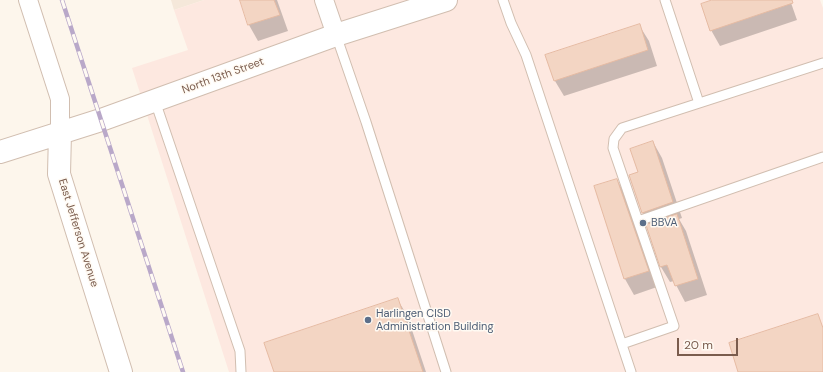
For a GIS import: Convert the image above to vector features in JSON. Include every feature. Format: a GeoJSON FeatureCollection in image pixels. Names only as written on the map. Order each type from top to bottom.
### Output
{"type":"FeatureCollection","features":[{"type":"Feature","properties":{"kind":"street","name":"East Jefferson Avenue"},"geometry":{"type":"LineString","coordinates":[[28,0],[60,99],[59,174],[121,372]]}},
{"type":"Feature","properties":{"kind":"street"},"geometry":{"type":"LineString","coordinates":[[324,0],[336,35]]}},
{"type":"Feature","properties":{"kind":"street","name":"North 13th Street"},"geometry":{"type":"LineString","coordinates":[[0,152],[155,101],[336,35],[446,0]]}},
{"type":"Feature","properties":{"kind":"lane"},"geometry":{"type":"LineString","coordinates":[[503,0],[511,23],[526,55],[631,372]]}},
{"type":"Feature","properties":{"kind":"lane"},"geometry":{"type":"LineString","coordinates":[[665,0],[699,103]]}},
{"type":"Feature","properties":{"kind":"lane"},"geometry":{"type":"LineString","coordinates":[[336,35],[366,122],[446,372]]}},
{"type":"Feature","properties":{"kind":"lane"},"geometry":{"type":"LineString","coordinates":[[622,344],[674,326],[613,148],[614,139],[622,128],[823,63]]}},
{"type":"Feature","properties":{"kind":"lane"},"geometry":{"type":"LineString","coordinates":[[155,101],[240,351],[241,372]]}},
{"type":"Feature","properties":{"kind":"lane"},"geometry":{"type":"LineString","coordinates":[[638,221],[823,157]]}},
{"type":"Feature","properties":{"kind":"shaded area"},"geometry":{"type":"Polygon","coordinates":[[[171,0],[204,0],[174,10],[171,0]]]}},
{"type":"Feature","properties":{"kind":"shaded area"},"geometry":{"type":"Polygon","coordinates":[[[204,0],[820,0],[823,8],[823,372],[229,372],[132,68],[188,50],[174,10],[204,0]]]}},
{"type":"Feature","properties":{"kind":"building"},"geometry":{"type":"Polygon","coordinates":[[[240,0],[274,0],[280,15],[248,25],[240,0]]]}},
{"type":"Feature","properties":{"kind":"building"},"geometry":{"type":"Polygon","coordinates":[[[712,0],[792,0],[793,3],[710,31],[701,4],[712,0]]]}},
{"type":"Feature","properties":{"kind":"building"},"geometry":{"type":"Polygon","coordinates":[[[640,24],[648,50],[554,81],[545,55],[640,24]]]}},
{"type":"Feature","properties":{"kind":"building"},"geometry":{"type":"Polygon","coordinates":[[[653,141],[673,202],[642,213],[629,175],[638,172],[630,149],[653,141]]]}},
{"type":"Feature","properties":{"kind":"building"},"geometry":{"type":"Polygon","coordinates":[[[617,179],[649,271],[624,279],[594,186],[617,179]]]}},
{"type":"Feature","properties":{"kind":"building"},"geometry":{"type":"Polygon","coordinates":[[[677,214],[698,279],[675,286],[667,265],[660,267],[646,225],[677,214]]]}},
{"type":"Feature","properties":{"kind":"building","name":"Harlingen CISD Administration Building"},"geometry":{"type":"Polygon","coordinates":[[[398,298],[423,372],[274,372],[264,343],[398,298]]]}},
{"type":"Feature","properties":{"kind":"building"},"geometry":{"type":"Polygon","coordinates":[[[818,314],[823,328],[823,372],[738,372],[729,343],[818,314]]]}},
{"type":"Feature","properties":{"kind":"railway"},"geometry":{"type":"LineString","coordinates":[[62,0],[183,372]]}},
{"type":"Feature","properties":{"kind":"place","name":"BBVA"},"geometry":{"type":"Point","coordinates":[643,223]}},
{"type":"Feature","properties":{"kind":"place","name":"Harlingen CISD Administration Building"},"geometry":{"type":"Point","coordinates":[368,320]}}]}
